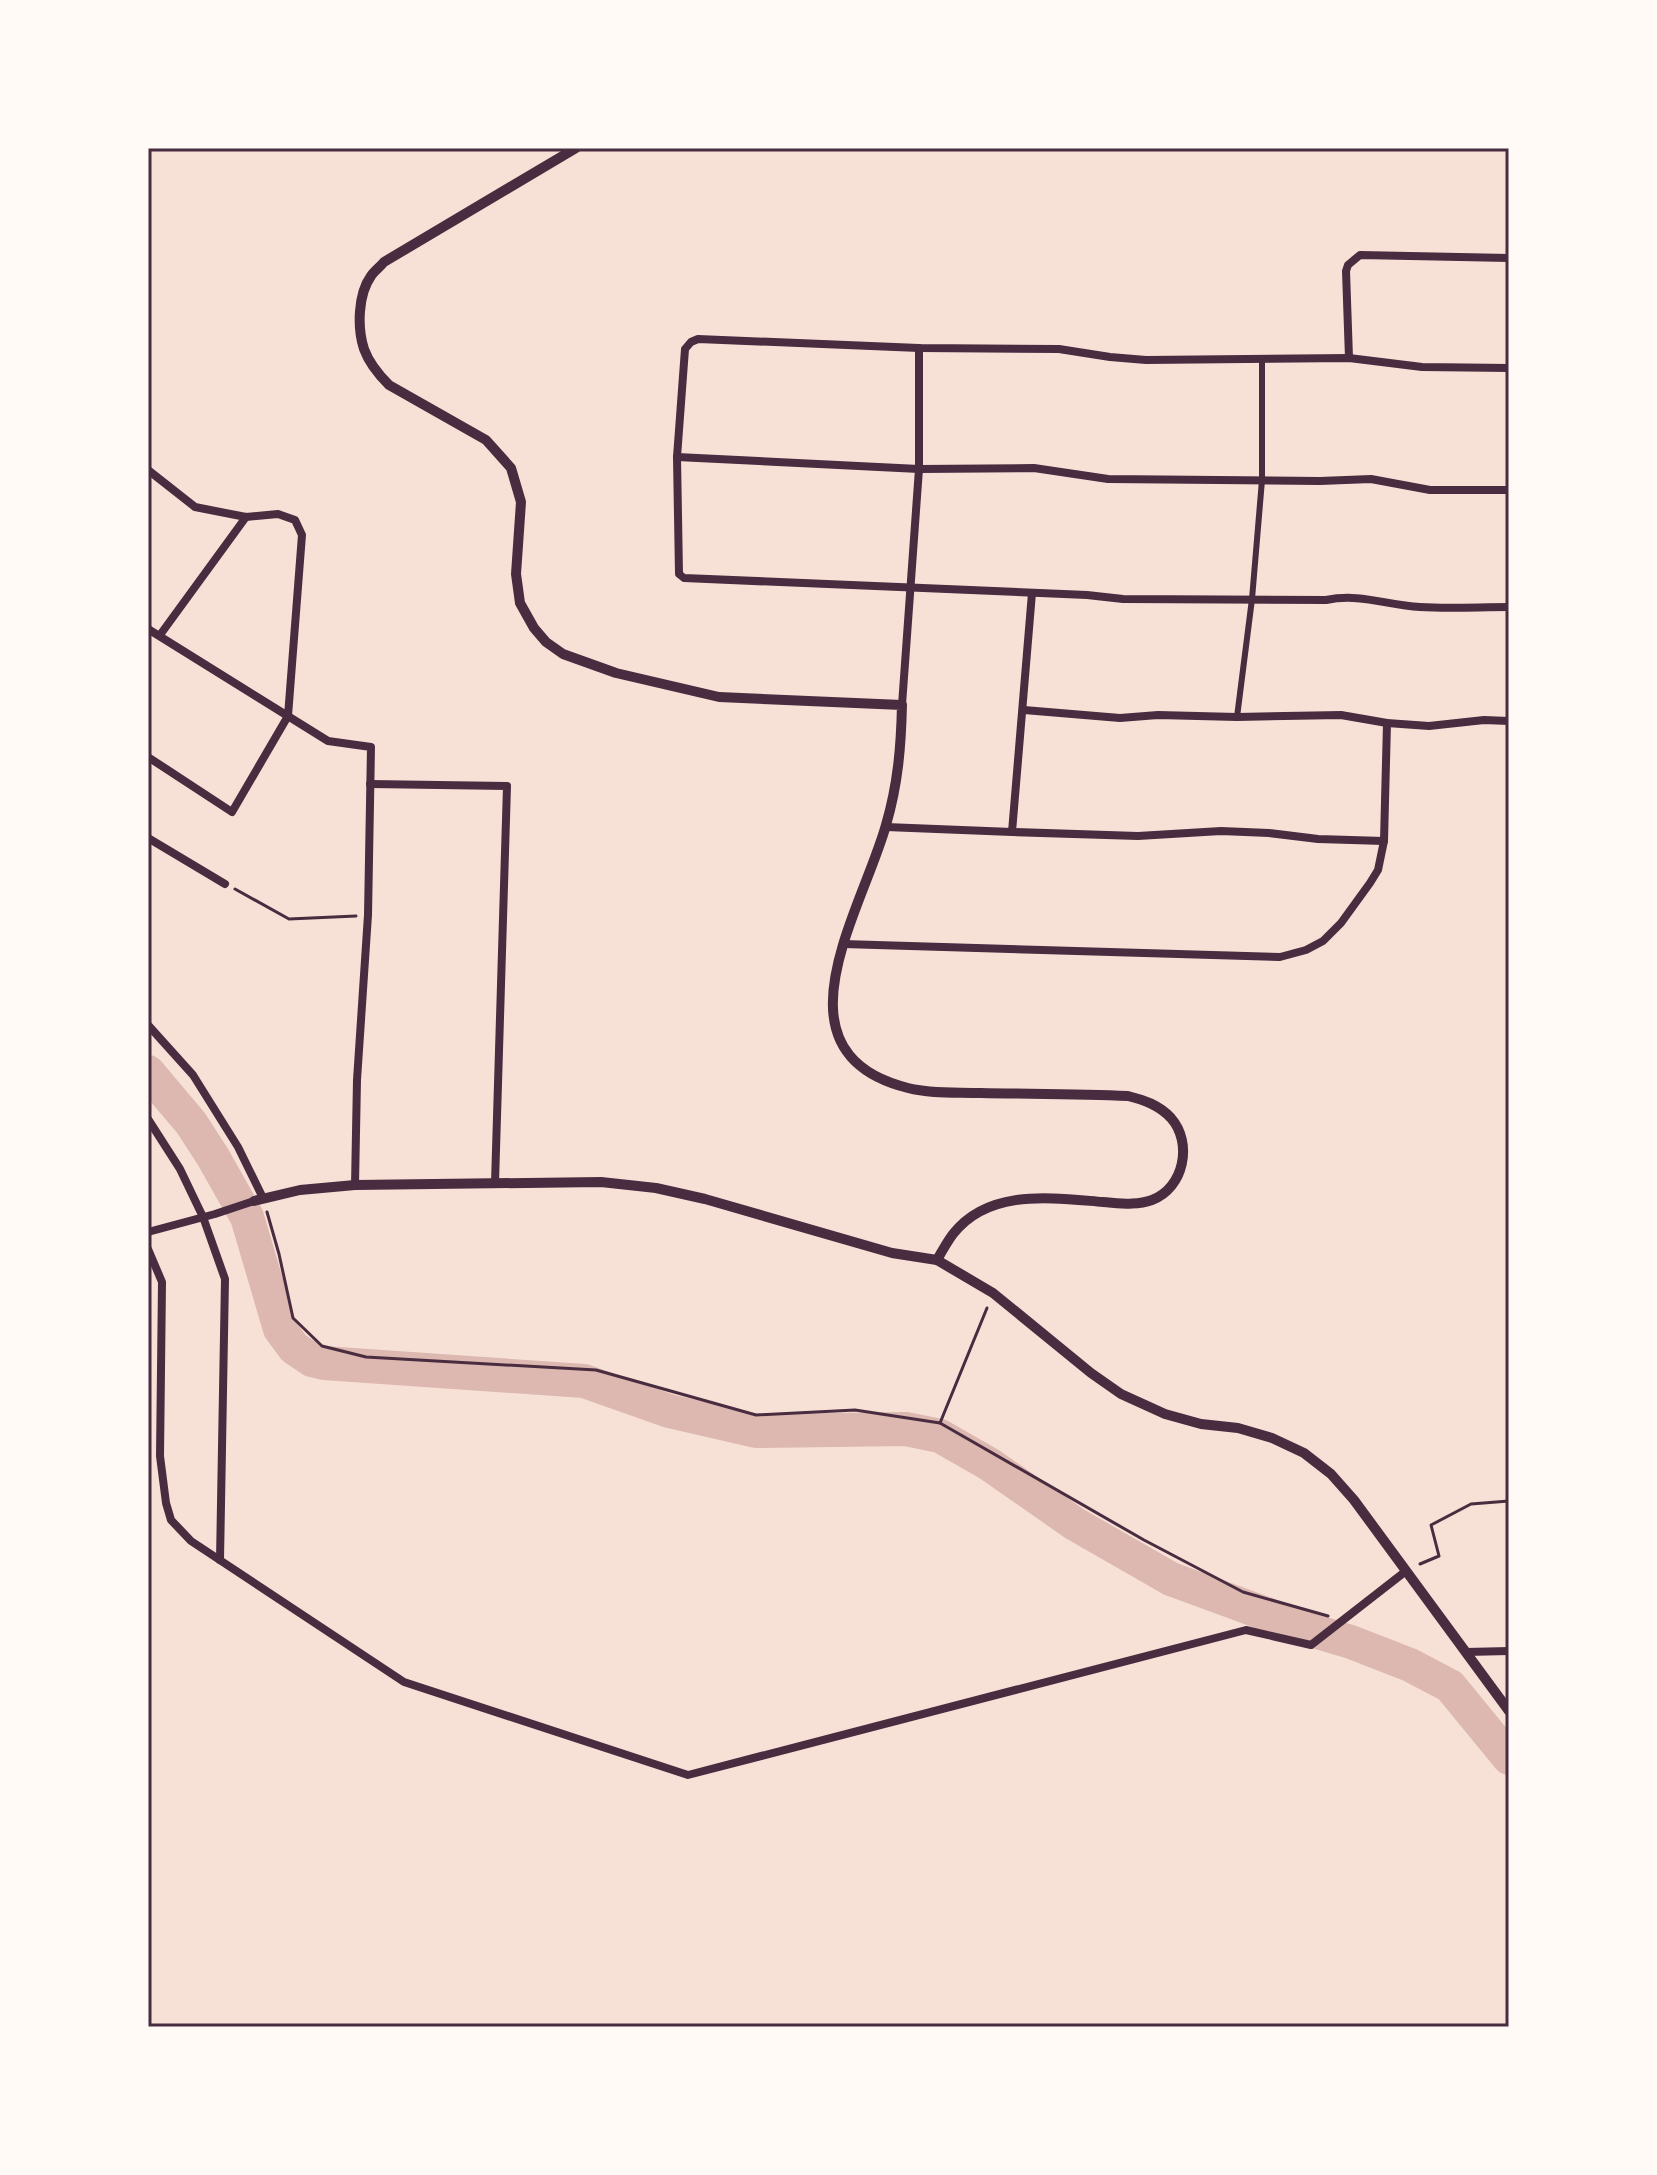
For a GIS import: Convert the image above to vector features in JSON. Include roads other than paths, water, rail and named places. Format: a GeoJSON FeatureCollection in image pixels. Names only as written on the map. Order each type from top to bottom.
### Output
{"type":"FeatureCollection","features":[{"type":"Feature","properties":{"kind":"street"},"geometry":{"type":"LineString","coordinates":[[576,148],[384,262],[371,276],[364,292],[360,319],[364,348],[377,373],[389,385],[486,440],[511,468],[521,502],[516,574],[520,603],[534,628],[546,642],[563,654],[616,673],[719,697],[902,705]]}},
{"type":"Feature","properties":{"kind":"street"},"geometry":{"type":"LineString","coordinates":[[1349,358],[1346,271],[1348,265],[1360,255],[1509,258]]}},
{"type":"Feature","properties":{"kind":"street"},"geometry":{"type":"LineString","coordinates":[[1509,368],[1433,367],[1349,358],[1146,360],[1059,349],[919,348],[698,339],[685,349],[677,457],[679,574],[684,578],[1123,599],[1326,600],[1352,597],[1416,607],[1509,607]]}},
{"type":"Feature","properties":{"kind":"street"},"geometry":{"type":"LineString","coordinates":[[919,348],[919,469],[909,588],[901,754],[886,827],[833,979],[834,1023],[851,1059],[876,1077],[906,1088],[928,1092],[1128,1096],[1144,1100],[1164,1111],[1176,1125],[1182,1136],[1183,1156],[1178,1177],[1155,1199],[1128,1204],[1024,1198],[995,1204],[963,1223],[937,1260]]}},
{"type":"Feature","properties":{"kind":"street"},"geometry":{"type":"LineString","coordinates":[[1237,717],[1252,599],[1262,480],[1262,360]]}},
{"type":"Feature","properties":{"kind":"street"},"geometry":{"type":"LineString","coordinates":[[677,457],[919,469],[1034,468],[1108,479],[1371,479],[1430,490],[1509,490]]}},
{"type":"Feature","properties":{"kind":"street"},"geometry":{"type":"LineString","coordinates":[[148,470],[195,507],[246,517],[278,514],[295,520],[302,535],[288,716],[232,812],[148,757]]}},
{"type":"Feature","properties":{"kind":"street"},"geometry":{"type":"LineString","coordinates":[[160,635],[246,517]]}},
{"type":"Feature","properties":{"kind":"street"},"geometry":{"type":"LineString","coordinates":[[1012,832],[1032,593]]}},
{"type":"Feature","properties":{"kind":"street"},"geometry":{"type":"LineString","coordinates":[[148,629],[328,741],[371,747],[368,915],[357,1080],[355,1185]]}},
{"type":"Feature","properties":{"kind":"street"},"geometry":{"type":"LineString","coordinates":[[1024,710],[1120,718],[1158,715],[1341,715],[1429,726],[1484,720],[1509,721]]}},
{"type":"Feature","properties":{"kind":"street"},"geometry":{"type":"LineString","coordinates":[[843,944],[1280,957],[1306,950],[1323,941],[1341,923],[1378,870],[1384,841],[1387,723]]}},
{"type":"Feature","properties":{"kind":"street"},"geometry":{"type":"LineString","coordinates":[[370,784],[507,786],[495,1183]]}},
{"type":"Feature","properties":{"kind":"street"},"geometry":{"type":"LineString","coordinates":[[886,827],[1138,836],[1221,831],[1384,841]]}},
{"type":"Feature","properties":{"kind":"street"},"geometry":{"type":"LineString","coordinates":[[148,838],[225,884]]}},
{"type":"Feature","properties":{"kind":"street"},"geometry":{"type":"LineString","coordinates":[[148,1025],[193,1075],[238,1147],[258,1199]]}},
{"type":"Feature","properties":{"kind":"street"},"geometry":{"type":"LineString","coordinates":[[148,1119],[180,1169],[203,1217],[225,1279],[220,1560]]}},
{"type":"Feature","properties":{"kind":"street"},"geometry":{"type":"LineString","coordinates":[[148,1232],[258,1199],[300,1190],[355,1185],[601,1182],[656,1188],[705,1199],[892,1253],[937,1260],[993,1293],[1121,1394],[1165,1414],[1272,1438],[1304,1453],[1331,1474],[1354,1500],[1509,1711]]}},
{"type":"Feature","properties":{"kind":"street"},"geometry":{"type":"LineString","coordinates":[[148,1249],[162,1282],[160,1456],[166,1503],[171,1520],[191,1541],[404,1682],[688,1775],[1246,1630],[1311,1645],[1406,1571]]}},
{"type":"Feature","properties":{"kind":"street"},"geometry":{"type":"LineString","coordinates":[[1466,1652],[1509,1651]]}},
{"type":"Feature","properties":{"kind":"waterway"},"geometry":{"type":"LineString","coordinates":[[148,1072],[191,1123],[213,1157],[247,1217],[280,1329],[294,1348],[312,1360],[584,1381],[669,1411],[756,1431],[906,1429],[940,1436],[989,1464],[1075,1524],[1171,1579],[1351,1642],[1410,1665],[1450,1686],[1509,1758]]}}]}
